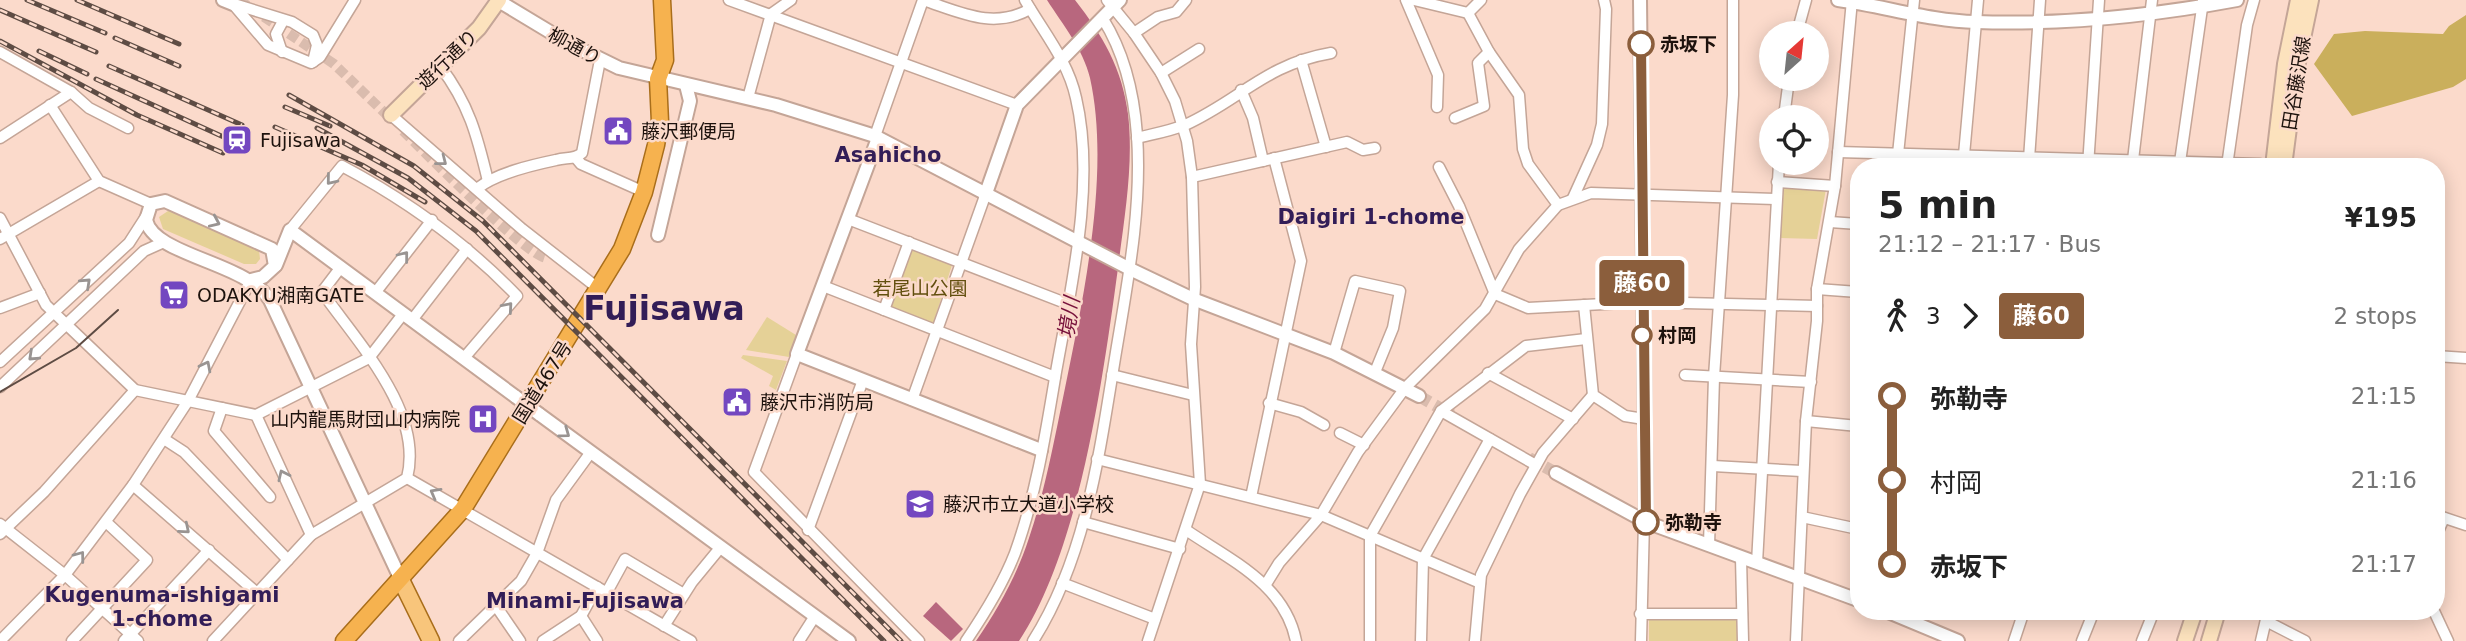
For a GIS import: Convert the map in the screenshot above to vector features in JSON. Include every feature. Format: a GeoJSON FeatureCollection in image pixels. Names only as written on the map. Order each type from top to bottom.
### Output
{"type":"FeatureCollection","features":[{"type":"Feature","properties":{"kind":"highway","name":"国道467号"},"geometry":{"type":"LineString","coordinates":[[344,641],[463,509],[622,249],[644,192],[660,122],[658,79],[665,60],[662,0]]}},
{"type":"Feature","properties":{"kind":"main road","name":"遊行通り"},"geometry":{"type":"LineString","coordinates":[[391,115],[479,28],[498,0]]}},
{"type":"Feature","properties":{"kind":"main road","name":"田谷藤沢線"},"geometry":{"type":"LineString","coordinates":[[2268,158],[2298,0]]}},
{"type":"Feature","properties":{"kind":"main road","name":"田谷藤沢線"},"geometry":{"type":"LineString","coordinates":[[2285,158],[2297,67],[2311,0]]}},
{"type":"Feature","properties":{"kind":"main road"},"geometry":{"type":"LineString","coordinates":[[401,580],[431,641]]}},
{"type":"Feature","properties":{"kind":"main road"},"geometry":{"type":"LineString","coordinates":[[2185,641],[2192,620]]}},
{"type":"Feature","properties":{"kind":"main road"},"geometry":{"type":"LineString","coordinates":[[2195,641],[2202,620]]}},
{"type":"Feature","properties":{"kind":"main road"},"geometry":{"type":"LineString","coordinates":[[2208,641],[2215,620]]}},
{"type":"Feature","properties":{"kind":"main road"},"geometry":{"type":"LineString","coordinates":[[2218,641],[2224,620]]}},
{"type":"Feature","properties":{"kind":"street"},"geometry":{"type":"LineString","coordinates":[[313,62],[320,57],[355,0]]}},
{"type":"Feature","properties":{"kind":"street","name":"柳通り"},"geometry":{"type":"LineString","coordinates":[[498,0],[600,60],[658,79],[748,98],[876,137],[1128,268],[1193,299],[1334,353],[1419,396]]}},
{"type":"Feature","properties":{"kind":"street"},"geometry":{"type":"LineString","coordinates":[[729,0],[1017,105]]}},
{"type":"Feature","properties":{"kind":"street"},"geometry":{"type":"LineString","coordinates":[[748,98],[771,14],[791,0]]}},
{"type":"Feature","properties":{"kind":"street"},"geometry":{"type":"LineString","coordinates":[[919,641],[754,472],[848,219],[923,0],[989,20],[1009,20],[1027,4],[1063,56],[1074,88],[1081,127],[1080,244],[1026,521],[1015,553],[995,594],[966,641]]}},
{"type":"Feature","properties":{"kind":"street"},"geometry":{"type":"LineString","coordinates":[[1134,33],[1153,20],[1176,12],[1186,0]]}},
{"type":"Feature","properties":{"kind":"street"},"geometry":{"type":"LineString","coordinates":[[1406,0],[1438,75],[1437,107]]}},
{"type":"Feature","properties":{"kind":"street"},"geometry":{"type":"LineString","coordinates":[[1414,0],[1433,2],[1468,13],[1489,52],[1519,95],[1523,149],[1528,164],[1558,205]]}},
{"type":"Feature","properties":{"kind":"street"},"geometry":{"type":"LineString","coordinates":[[1468,13],[1480,0]]}},
{"type":"Feature","properties":{"kind":"street"},"geometry":{"type":"LineString","coordinates":[[1573,198],[1597,145],[1602,124],[1606,9],[1604,0]]}},
{"type":"Feature","properties":{"kind":"street"},"geometry":{"type":"LineString","coordinates":[[1640,0],[1645,522],[1641,641]]}},
{"type":"Feature","properties":{"kind":"street"},"geometry":{"type":"LineString","coordinates":[[1709,545],[1714,377],[1728,197],[1733,0]]}},
{"type":"Feature","properties":{"kind":"street"},"geometry":{"type":"LineString","coordinates":[[1800,21],[1806,0]]}},
{"type":"Feature","properties":{"kind":"street"},"geometry":{"type":"LineString","coordinates":[[1964,158],[1978,0]]}},
{"type":"Feature","properties":{"kind":"street"},"geometry":{"type":"LineString","coordinates":[[2029,158],[2040,0]]}},
{"type":"Feature","properties":{"kind":"street"},"geometry":{"type":"LineString","coordinates":[[2088,158],[2099,0]]}},
{"type":"Feature","properties":{"kind":"street"},"geometry":{"type":"LineString","coordinates":[[2133,158],[2152,0]]}},
{"type":"Feature","properties":{"kind":"street"},"geometry":{"type":"LineString","coordinates":[[1796,641],[1802,471],[1818,289],[1835,186],[1847,1],[1914,6],[1976,23],[2038,23],[2151,14],[2203,3],[2237,0]]}},
{"type":"Feature","properties":{"kind":"street"},"geometry":{"type":"LineString","coordinates":[[2228,158],[2247,25],[2254,0]]}},
{"type":"Feature","properties":{"kind":"street"},"geometry":{"type":"LineString","coordinates":[[230,2],[294,23],[316,38],[317,50],[313,62]]}},
{"type":"Feature","properties":{"kind":"street"},"geometry":{"type":"LineString","coordinates":[[230,2],[265,43],[282,52],[313,62]]}},
{"type":"Feature","properties":{"kind":"street"},"geometry":{"type":"LineString","coordinates":[[912,400],[1017,105],[1063,56],[1102,20],[1113,2],[1161,73],[1184,125],[1192,177],[1194,395],[1200,484],[1148,641]]}},
{"type":"Feature","properties":{"kind":"street"},"geometry":{"type":"LineString","coordinates":[[2181,158],[2203,3]]}},
{"type":"Feature","properties":{"kind":"street"},"geometry":{"type":"LineString","coordinates":[[1898,154],[1914,6]]}},
{"type":"Feature","properties":{"kind":"street"},"geometry":{"type":"LineString","coordinates":[[1033,641],[1062,583],[1083,522],[1112,375],[1137,201],[1137,138],[1130,85],[1123,61],[1102,20]]}},
{"type":"Feature","properties":{"kind":"street"},"geometry":{"type":"LineString","coordinates":[[282,52],[276,34],[283,21]]}},
{"type":"Feature","properties":{"kind":"street"},"geometry":{"type":"LineString","coordinates":[[1161,73],[1199,49]]}},
{"type":"Feature","properties":{"kind":"street"},"geometry":{"type":"LineString","coordinates":[[0,52],[71,92],[89,108],[128,128]]}},
{"type":"Feature","properties":{"kind":"street"},"geometry":{"type":"LineString","coordinates":[[1455,118],[1485,106],[1478,62],[1489,52]]}},
{"type":"Feature","properties":{"kind":"street"},"geometry":{"type":"LineString","coordinates":[[1137,138],[1184,125],[1223,105],[1266,74],[1301,60],[1331,53]]}},
{"type":"Feature","properties":{"kind":"street"},"geometry":{"type":"LineString","coordinates":[[478,188],[488,181],[559,159],[576,158],[586,146],[600,60]]}},
{"type":"Feature","properties":{"kind":"street"},"geometry":{"type":"LineString","coordinates":[[1301,60],[1326,146]]}},
{"type":"Feature","properties":{"kind":"street"},"geometry":{"type":"LineString","coordinates":[[440,66],[456,87],[472,118],[488,181]]}},
{"type":"Feature","properties":{"kind":"street"},"geometry":{"type":"LineString","coordinates":[[659,235],[690,101],[686,85]]}},
{"type":"Feature","properties":{"kind":"street"},"geometry":{"type":"LineString","coordinates":[[1241,90],[1268,160],[1301,261],[1251,497]]}},
{"type":"Feature","properties":{"kind":"street"},"geometry":{"type":"LineString","coordinates":[[0,138],[71,92]]}},
{"type":"Feature","properties":{"kind":"street"},"geometry":{"type":"LineString","coordinates":[[50,106],[99,181],[149,209]]}},
{"type":"Feature","properties":{"kind":"street"},"geometry":{"type":"LineString","coordinates":[[391,115],[478,188],[551,257],[599,289]]}},
{"type":"Feature","properties":{"kind":"street"},"geometry":{"type":"LineString","coordinates":[[1192,177],[1347,142],[1363,150],[1375,148]]}},
{"type":"Feature","properties":{"kind":"street"},"geometry":{"type":"LineString","coordinates":[[1838,152],[1936,158]]}},
{"type":"Feature","properties":{"kind":"street"},"geometry":{"type":"LineString","coordinates":[[576,158],[581,164],[644,192]]}},
{"type":"Feature","properties":{"kind":"street"},"geometry":{"type":"LineString","coordinates":[[271,300],[270,282],[290,230],[342,166],[394,194],[432,220],[517,296],[464,358]]}},
{"type":"Feature","properties":{"kind":"street"},"geometry":{"type":"LineString","coordinates":[[1438,167],[1460,206],[1495,294],[1528,308],[1642,302],[1817,306]]}},
{"type":"Feature","properties":{"kind":"street"},"geometry":{"type":"LineString","coordinates":[[1757,563],[1778,175]]}},
{"type":"Feature","properties":{"kind":"street"},"geometry":{"type":"LineString","coordinates":[[5,237],[99,181]]}},
{"type":"Feature","properties":{"kind":"street"},"geometry":{"type":"LineString","coordinates":[[1777,182],[1835,186]]}},
{"type":"Feature","properties":{"kind":"street"},"geometry":{"type":"LineString","coordinates":[[1266,584],[1279,563],[1321,515],[1364,445],[1405,388],[1469,328],[1495,294],[1519,249],[1558,205],[1591,193],[1775,199]]}},
{"type":"Feature","properties":{"kind":"street"},"geometry":{"type":"LineString","coordinates":[[0,362],[129,243],[149,209],[165,201],[266,245],[275,254],[275,266],[263,277],[251,279]]}},
{"type":"Feature","properties":{"kind":"street"},"geometry":{"type":"LineString","coordinates":[[149,209],[150,231],[164,242],[251,279],[271,300],[401,580]]}},
{"type":"Feature","properties":{"kind":"street"},"geometry":{"type":"LineString","coordinates":[[0,218],[5,237],[53,313],[135,390],[256,415],[369,358],[467,249]]}},
{"type":"Feature","properties":{"kind":"street"},"geometry":{"type":"LineString","coordinates":[[848,219],[1068,304]]}},
{"type":"Feature","properties":{"kind":"street"},"geometry":{"type":"LineString","coordinates":[[375,293],[432,220]]}},
{"type":"Feature","properties":{"kind":"street"},"geometry":{"type":"LineString","coordinates":[[1830,222],[1850,223]]}},
{"type":"Feature","properties":{"kind":"street"},"geometry":{"type":"LineString","coordinates":[[290,230],[849,641]]}},
{"type":"Feature","properties":{"kind":"street"},"geometry":{"type":"LineString","coordinates":[[0,387],[144,251],[164,242]]}},
{"type":"Feature","properties":{"kind":"street"},"geometry":{"type":"LineString","coordinates":[[884,310],[909,242]]}},
{"type":"Feature","properties":{"kind":"street"},"geometry":{"type":"LineString","coordinates":[[213,641],[311,536],[407,478],[412,459],[408,428],[369,358],[322,292],[341,267]]}},
{"type":"Feature","properties":{"kind":"street"},"geometry":{"type":"LineString","coordinates":[[0,641],[65,575],[133,485],[188,401],[251,279]]}},
{"type":"Feature","properties":{"kind":"street"},"geometry":{"type":"LineString","coordinates":[[1334,353],[1355,281],[1400,291],[1393,328],[1375,372]]}},
{"type":"Feature","properties":{"kind":"street"},"geometry":{"type":"LineString","coordinates":[[823,286],[1055,377]]}},
{"type":"Feature","properties":{"kind":"street"},"geometry":{"type":"LineString","coordinates":[[1818,289],[1850,291]]}},
{"type":"Feature","properties":{"kind":"street"},"geometry":{"type":"LineString","coordinates":[[0,307],[40,293]]}},
{"type":"Feature","properties":{"kind":"street"},"geometry":{"type":"LineString","coordinates":[[1475,641],[1480,583],[1536,465],[1593,395],[1584,305]]}},
{"type":"Feature","properties":{"kind":"street"},"geometry":{"type":"LineString","coordinates":[[1370,641],[1370,536],[1441,411],[1526,346],[1586,339]]}},
{"type":"Feature","properties":{"kind":"street"},"geometry":{"type":"LineString","coordinates":[[797,354],[1041,450]]}},
{"type":"Feature","properties":{"kind":"street"},"geometry":{"type":"LineString","coordinates":[[2445,357],[2466,358]]}},
{"type":"Feature","properties":{"kind":"street"},"geometry":{"type":"LineString","coordinates":[[1488,373],[1573,419]]}},
{"type":"Feature","properties":{"kind":"street"},"geometry":{"type":"LineString","coordinates":[[1112,375],[1194,395]]}},
{"type":"Feature","properties":{"kind":"street"},"geometry":{"type":"LineString","coordinates":[[1685,375],[1811,382]]}},
{"type":"Feature","properties":{"kind":"street"},"geometry":{"type":"LineString","coordinates":[[808,530],[863,380]]}},
{"type":"Feature","properties":{"kind":"street"},"geometry":{"type":"LineString","coordinates":[[135,390],[2,529],[65,575],[102,607],[131,639],[209,550]]}},
{"type":"Feature","properties":{"kind":"street"},"geometry":{"type":"LineString","coordinates":[[1593,395],[1625,416],[1644,419]]}},
{"type":"Feature","properties":{"kind":"street"},"geometry":{"type":"LineString","coordinates":[[1269,403],[1301,412],[1324,425]]}},
{"type":"Feature","properties":{"kind":"street"},"geometry":{"type":"LineString","coordinates":[[222,408],[214,431],[270,497]]}},
{"type":"Feature","properties":{"kind":"street"},"geometry":{"type":"LineString","coordinates":[[1441,411],[1536,465]]}},
{"type":"Feature","properties":{"kind":"street"},"geometry":{"type":"LineString","coordinates":[[256,415],[311,536]]}},
{"type":"Feature","properties":{"kind":"street"},"geometry":{"type":"LineString","coordinates":[[1806,421],[1850,425]]}},
{"type":"Feature","properties":{"kind":"street"},"geometry":{"type":"LineString","coordinates":[[1340,433],[1364,445]]}},
{"type":"Feature","properties":{"kind":"street"},"geometry":{"type":"LineString","coordinates":[[164,439],[184,452],[288,560]]}},
{"type":"Feature","properties":{"kind":"street"},"geometry":{"type":"LineString","coordinates":[[1421,641],[1423,559],[1490,439]]}},
{"type":"Feature","properties":{"kind":"street"},"geometry":{"type":"LineString","coordinates":[[459,641],[521,581],[537,553],[556,500],[591,452]]}},
{"type":"Feature","properties":{"kind":"street"},"geometry":{"type":"LineString","coordinates":[[1097,460],[1321,515],[1480,583]]}},
{"type":"Feature","properties":{"kind":"street"},"geometry":{"type":"LineString","coordinates":[[1713,467],[1802,471]]}},
{"type":"Feature","properties":{"kind":"street"},"geometry":{"type":"LineString","coordinates":[[1556,473],[1645,522],[1850,597]]}},
{"type":"Feature","properties":{"kind":"street"},"geometry":{"type":"LineString","coordinates":[[407,478],[691,641]]}},
{"type":"Feature","properties":{"kind":"street"},"geometry":{"type":"LineString","coordinates":[[133,485],[257,593]]}},
{"type":"Feature","properties":{"kind":"street"},"geometry":{"type":"LineString","coordinates":[[1802,517],[1850,525]]}},
{"type":"Feature","properties":{"kind":"street"},"geometry":{"type":"LineString","coordinates":[[2445,519],[2466,525]]}},
{"type":"Feature","properties":{"kind":"street"},"geometry":{"type":"LineString","coordinates":[[72,641],[147,560],[106,522]]}},
{"type":"Feature","properties":{"kind":"street"},"geometry":{"type":"LineString","coordinates":[[1083,522],[1180,549]]}},
{"type":"Feature","properties":{"kind":"street"},"geometry":{"type":"LineString","coordinates":[[1186,530],[1266,584],[1290,618],[1296,641]]}},
{"type":"Feature","properties":{"kind":"street"},"geometry":{"type":"LineString","coordinates":[[664,626],[684,594],[720,548]]}},
{"type":"Feature","properties":{"kind":"street"},"geometry":{"type":"LineString","coordinates":[[1741,558],[1743,641]]}},
{"type":"Feature","properties":{"kind":"street"},"geometry":{"type":"LineString","coordinates":[[543,641],[581,616],[625,559],[684,594]]}},
{"type":"Feature","properties":{"kind":"street"},"geometry":{"type":"LineString","coordinates":[[1062,583],[1155,619]]}},
{"type":"Feature","properties":{"kind":"street"},"geometry":{"type":"LineString","coordinates":[[496,606],[520,641]]}},
{"type":"Feature","properties":{"kind":"street"},"geometry":{"type":"LineString","coordinates":[[1640,614],[1742,614]]}},
{"type":"Feature","properties":{"kind":"street"},"geometry":{"type":"LineString","coordinates":[[581,616],[597,641]]}},
{"type":"Feature","properties":{"kind":"street"},"geometry":{"type":"LineString","coordinates":[[799,641],[815,616]]}},
{"type":"Feature","properties":{"kind":"street"},"geometry":{"type":"LineString","coordinates":[[1914,620],[1958,641]]}},
{"type":"Feature","properties":{"kind":"street"},"geometry":{"type":"LineString","coordinates":[[2014,641],[2021,620]]}},
{"type":"Feature","properties":{"kind":"street"},"geometry":{"type":"LineString","coordinates":[[2082,641],[2090,620]]}},
{"type":"Feature","properties":{"kind":"street"},"geometry":{"type":"LineString","coordinates":[[2142,641],[2150,620]]}},
{"type":"Feature","properties":{"kind":"street"},"geometry":{"type":"LineString","coordinates":[[2260,641],[2266,620]]}},
{"type":"Feature","properties":{"kind":"street"},"geometry":{"type":"LineString","coordinates":[[2273,620],[2305,641]]}},
{"type":"Feature","properties":{"kind":"street"},"geometry":{"type":"LineString","coordinates":[[2438,620],[2448,641]]}},
{"type":"Feature","properties":{"kind":"green space"},"geometry":{"type":"Polygon","coordinates":[[[1783,186],[1826,189],[1817,239],[1780,238],[1783,186]]]}},
{"type":"Feature","properties":{"kind":"green space"},"geometry":{"type":"Polygon","coordinates":[[[171,209],[259,250],[260,259],[256,264],[244,264],[163,229],[159,217],[171,209]]]}},
{"type":"Feature","properties":{"kind":"green space","name":"若尾山公園"},"geometry":{"type":"Polygon","coordinates":[[[911,246],[953,262],[931,330],[887,313],[911,246]]]}},
{"type":"Feature","properties":{"kind":"green space"},"geometry":{"type":"Polygon","coordinates":[[[767,317],[796,335],[789,357],[746,350],[767,317]]]}},
{"type":"Feature","properties":{"kind":"green space"},"geometry":{"type":"Polygon","coordinates":[[[743,355],[787,361],[776,390],[769,386],[773,376],[741,358],[743,355]]]}},
{"type":"Feature","properties":{"kind":"green space"},"geometry":{"type":"Polygon","coordinates":[[[1737,616],[1737,641],[1649,641],[1649,617],[1737,616]]]}},
{"type":"Feature","properties":{"kind":"shaded area"},"geometry":{"type":"Polygon","coordinates":[[[1047,0],[1075,0],[1110,53],[1116,67],[1125,97],[1130,133],[1125,211],[1096,410],[1073,512],[1058,559],[1040,603],[1019,641],[976,641],[1013,578],[1035,520],[1071,357],[1092,236],[1097,154],[1096,115],[1090,78],[1078,47],[1047,0]]]}},
{"type":"Feature","properties":{"kind":"shaded area"},"geometry":{"type":"Polygon","coordinates":[[[2466,15],[2466,79],[2453,87],[2352,116],[2314,64],[2334,34],[2365,31],[2443,34],[2449,26],[2466,15]]]}},
{"type":"Feature","properties":{"kind":"shaded area"},"geometry":{"type":"Polygon","coordinates":[[[936,602],[963,629],[951,641],[923,616],[936,602]]]}},
{"type":"Feature","properties":{"kind":"tunnel"},"geometry":{"type":"LineString","coordinates":[[239,0],[334,64],[392,120]]}},
{"type":"Feature","properties":{"kind":"tunnel"},"geometry":{"type":"LineString","coordinates":[[403,131],[499,223],[536,254],[547,258]]}},
{"type":"Feature","properties":{"kind":"tunnel"},"geometry":{"type":"LineString","coordinates":[[1419,396],[1452,415]]}},
{"type":"Feature","properties":{"kind":"tunnel"},"geometry":{"type":"LineString","coordinates":[[1529,458],[1556,473]]}},
{"type":"Feature","properties":{"kind":"tram line"},"geometry":{"type":"LineString","coordinates":[[0,392],[76,348],[118,310]]}},
{"type":"Feature","properties":{"kind":"railway"},"geometry":{"type":"LineString","coordinates":[[27,0],[105,33]]}},
{"type":"Feature","properties":{"kind":"railway"},"geometry":{"type":"LineString","coordinates":[[77,0],[179,44]]}},
{"type":"Feature","properties":{"kind":"railway"},"geometry":{"type":"LineString","coordinates":[[0,10],[96,52]]}},
{"type":"Feature","properties":{"kind":"railway"},"geometry":{"type":"LineString","coordinates":[[115,38],[179,66]]}},
{"type":"Feature","properties":{"kind":"railway"},"geometry":{"type":"LineString","coordinates":[[0,41],[137,115],[223,153]]}},
{"type":"Feature","properties":{"kind":"railway"},"geometry":{"type":"LineString","coordinates":[[39,51],[87,74]]}},
{"type":"Feature","properties":{"kind":"railway"},"geometry":{"type":"LineString","coordinates":[[109,66],[242,125]]}},
{"type":"Feature","properties":{"kind":"railway"},"geometry":{"type":"LineString","coordinates":[[96,79],[228,139]]}},
{"type":"Feature","properties":{"kind":"railway"},"geometry":{"type":"LineString","coordinates":[[289,95],[414,166],[483,221],[901,641]]}},
{"type":"Feature","properties":{"kind":"railway"},"geometry":{"type":"LineString","coordinates":[[285,107],[330,126]]}},
{"type":"Feature","properties":{"kind":"railway"},"geometry":{"type":"LineString","coordinates":[[275,127],[362,165],[425,202]]}},
{"type":"Feature","properties":{"kind":"railway"},"geometry":{"type":"LineString","coordinates":[[317,128],[408,178],[476,231],[884,641]]}},
{"type":"Feature","properties":{"kind":"bus line","name":"藤60"},"geometry":{"type":"LineString","coordinates":[[1641,44],[1646,522]]}},
{"type":"Feature","properties":{"kind":"place","name":"赤坂下"},"geometry":{"type":"Point","coordinates":[1641,44]}},
{"type":"Feature","properties":{"kind":"place","name":"藤沢郵便局"},"geometry":{"type":"Point","coordinates":[618,131]}},
{"type":"Feature","properties":{"kind":"place","name":"Fujisawa"},"geometry":{"type":"Point","coordinates":[237,140]}},
{"type":"Feature","properties":{"kind":"place","name":"ODAKYU湘南GATE"},"geometry":{"type":"Point","coordinates":[174,295]}},
{"type":"Feature","properties":{"kind":"place","name":"村岡"},"geometry":{"type":"Point","coordinates":[1642,335]}},
{"type":"Feature","properties":{"kind":"place","name":"藤沢市消防局"},"geometry":{"type":"Point","coordinates":[737,402]}},
{"type":"Feature","properties":{"kind":"place","name":"山内龍馬財団山内病院"},"geometry":{"type":"Point","coordinates":[483,419]}},
{"type":"Feature","properties":{"kind":"place","name":"藤沢市立大道小学校"},"geometry":{"type":"Point","coordinates":[920,504]}},
{"type":"Feature","properties":{"kind":"place","name":"弥勒寺"},"geometry":{"type":"Point","coordinates":[1646,522]}},
{"type":"Feature","properties":{"kind":"district","name":"Asahicho"},"geometry":{"type":"Point","coordinates":[888,155]}},
{"type":"Feature","properties":{"kind":"district","name":"Daigiri 1-chome"},"geometry":{"type":"Point","coordinates":[1371,217]}},
{"type":"Feature","properties":{"kind":"district","name":"Fujisawa"},"geometry":{"type":"Point","coordinates":[664,308]}},
{"type":"Feature","properties":{"kind":"district","name":"Minami-Fujisawa"},"geometry":{"type":"Point","coordinates":[585,601]}},
{"type":"Feature","properties":{"kind":"district","name":"Kugenuma-ishigami 1-chome"},"geometry":{"type":"Point","coordinates":[162,607]}},
{"type":"Feature","properties":{"kind":"water label","name":"境川"},"geometry":{"type":"Point","coordinates":[1069,318]}}]}
